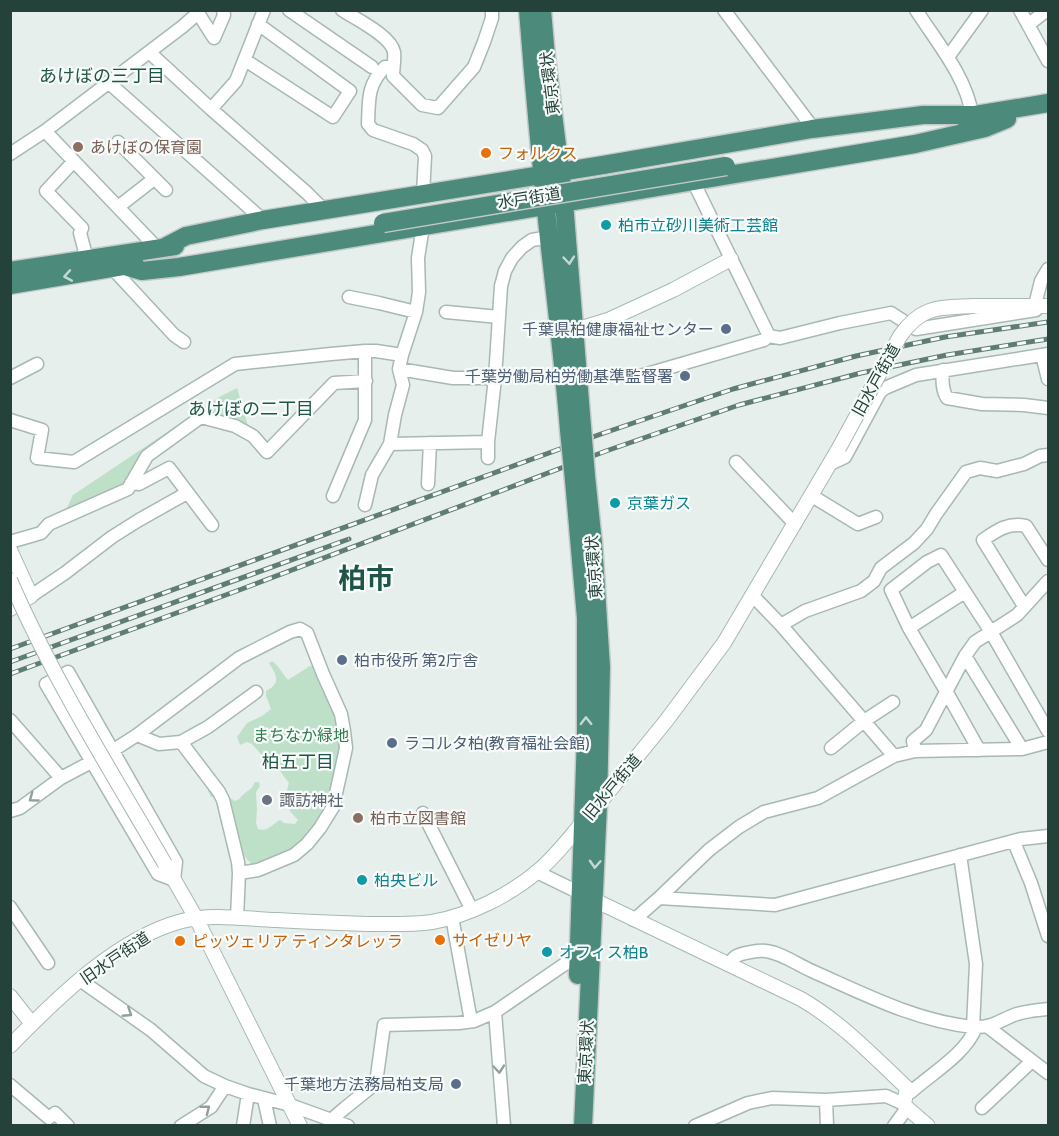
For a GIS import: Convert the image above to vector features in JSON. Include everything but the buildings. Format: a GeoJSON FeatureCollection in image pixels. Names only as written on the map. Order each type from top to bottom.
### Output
{"type":"FeatureCollection","features":[{"type":"Feature","properties":{"kind":"highway","name":"東京環状"},"geometry":{"type":"LineString","coordinates":[[528,10],[552,173],[564,202],[567,328],[580,478],[601,668],[598,805],[578,955],[571,1125]]}},
{"type":"Feature","properties":{"kind":"highway","name":"東京環状"},"geometry":{"type":"LineString","coordinates":[[542,10],[552,173],[546,205],[549,237],[567,328]]}},
{"type":"Feature","properties":{"kind":"highway","name":"水戸街道"},"geometry":{"type":"LineString","coordinates":[[10,285],[382,217],[1048,103]]}},
{"type":"Feature","properties":{"kind":"highway","name":"水戸街道"},"geometry":{"type":"LineString","coordinates":[[725,160],[1048,113]]}},
{"type":"Feature","properties":{"kind":"highway"},"geometry":{"type":"LineString","coordinates":[[161,248],[186,236],[263,220],[812,129],[923,115],[972,115]]}},
{"type":"Feature","properties":{"kind":"highway"},"geometry":{"type":"LineString","coordinates":[[118,267],[142,271],[179,267],[915,144],[985,129],[1007,119]]}},
{"type":"Feature","properties":{"kind":"highway","name":"水戸街道"},"geometry":{"type":"LineString","coordinates":[[14,266],[87,259],[382,217]]}},
{"type":"Feature","properties":{"kind":"highway","name":"東京環状"},"geometry":{"type":"LineString","coordinates":[[580,478],[586,618],[584,822],[587,896],[583,1125]]}},
{"type":"Feature","properties":{"kind":"street"},"geometry":{"type":"LineString","coordinates":[[10,154],[45,131],[198,13],[214,38],[224,15],[223,10]]}},
{"type":"Feature","properties":{"kind":"street"},"geometry":{"type":"LineString","coordinates":[[211,109],[236,81],[264,10]]}},
{"type":"Feature","properties":{"kind":"street"},"geometry":{"type":"LineString","coordinates":[[289,10],[372,67]]}},
{"type":"Feature","properties":{"kind":"street"},"geometry":{"type":"LineString","coordinates":[[342,10],[368,25],[391,44],[394,54],[393,76],[422,105],[438,108],[474,67],[492,18],[492,10]]}},
{"type":"Feature","properties":{"kind":"street"},"geometry":{"type":"LineString","coordinates":[[724,10],[812,129]]}},
{"type":"Feature","properties":{"kind":"street"},"geometry":{"type":"LineString","coordinates":[[916,10],[948,57],[965,89],[972,115]]}},
{"type":"Feature","properties":{"kind":"street"},"geometry":{"type":"LineString","coordinates":[[948,57],[982,10]]}},
{"type":"Feature","properties":{"kind":"street"},"geometry":{"type":"LineString","coordinates":[[1020,10],[1048,61]]}},
{"type":"Feature","properties":{"kind":"street"},"geometry":{"type":"LineString","coordinates":[[1028,25],[1047,10]]}},
{"type":"Feature","properties":{"kind":"street"},"geometry":{"type":"LineString","coordinates":[[245,60],[333,117],[350,92],[258,24]]}},
{"type":"Feature","properties":{"kind":"street"},"geometry":{"type":"LineString","coordinates":[[149,52],[324,210]]}},
{"type":"Feature","properties":{"kind":"street"},"geometry":{"type":"LineString","coordinates":[[393,66],[385,67],[379,72],[370,88],[368,124],[373,130],[413,144],[422,150],[425,156],[423,194]]}},
{"type":"Feature","properties":{"kind":"street"},"geometry":{"type":"LineString","coordinates":[[108,82],[263,220]]}},
{"type":"Feature","properties":{"kind":"street"},"geometry":{"type":"LineString","coordinates":[[45,131],[161,248]]}},
{"type":"Feature","properties":{"kind":"street"},"geometry":{"type":"LineString","coordinates":[[118,142],[166,190]]}},
{"type":"Feature","properties":{"kind":"street"},"geometry":{"type":"LineString","coordinates":[[74,161],[46,191],[82,228],[80,233],[87,259]]}},
{"type":"Feature","properties":{"kind":"street"},"geometry":{"type":"LineString","coordinates":[[118,207],[154,178]]}},
{"type":"Feature","properties":{"kind":"street"},"geometry":{"type":"LineString","coordinates":[[693,181],[769,336]]}},
{"type":"Feature","properties":{"kind":"street"},"geometry":{"type":"LineString","coordinates":[[365,505],[372,475],[390,444],[403,385],[399,369],[416,312],[419,292],[418,258],[423,226]]}},
{"type":"Feature","properties":{"kind":"street"},"geometry":{"type":"LineString","coordinates":[[488,458],[501,286],[505,271],[512,258],[532,240],[549,237]]}},
{"type":"Feature","properties":{"kind":"street"},"geometry":{"type":"LineString","coordinates":[[567,328],[585,327],[608,320],[674,290],[731,259]]}},
{"type":"Feature","properties":{"kind":"street"},"geometry":{"type":"LineString","coordinates":[[118,267],[174,335],[184,342]]}},
{"type":"Feature","properties":{"kind":"street"},"geometry":{"type":"LineString","coordinates":[[769,336],[780,338],[891,313],[916,329],[1015,314],[1044,306],[1041,281],[1048,269]]}},
{"type":"Feature","properties":{"kind":"street"},"geometry":{"type":"LineString","coordinates":[[349,297],[416,312]]}},
{"type":"Feature","properties":{"kind":"street","name":"旧水戸街道"},"geometry":{"type":"LineString","coordinates":[[10,1046],[80,980],[123,949],[164,927],[196,918],[396,925],[425,923],[472,910],[505,893],[537,872],[556,854],[598,805],[691,689],[724,643],[812,496],[906,327],[933,309],[973,306],[1044,306]]}},
{"type":"Feature","properties":{"kind":"street"},"geometry":{"type":"LineString","coordinates":[[446,312],[499,317]]}},
{"type":"Feature","properties":{"kind":"street"},"geometry":{"type":"LineString","coordinates":[[640,376],[765,340],[769,336]]}},
{"type":"Feature","properties":{"kind":"street"},"geometry":{"type":"LineString","coordinates":[[10,420],[42,430],[37,458],[74,462],[234,364],[365,351],[402,355]]}},
{"type":"Feature","properties":{"kind":"street"},"geometry":{"type":"LineString","coordinates":[[333,496],[365,420],[365,351]]}},
{"type":"Feature","properties":{"kind":"street"},"geometry":{"type":"LineString","coordinates":[[830,464],[845,457],[880,392],[916,375],[1045,355],[1048,379]]}},
{"type":"Feature","properties":{"kind":"street"},"geometry":{"type":"LineString","coordinates":[[10,378],[37,364]]}},
{"type":"Feature","properties":{"kind":"street"},"geometry":{"type":"LineString","coordinates":[[399,369],[453,378],[495,378]]}},
{"type":"Feature","properties":{"kind":"street"},"geometry":{"type":"LineString","coordinates":[[943,370],[942,379],[947,398],[982,404],[1048,408]]}},
{"type":"Feature","properties":{"kind":"street"},"geometry":{"type":"LineString","coordinates":[[31,596],[11,550],[41,533],[49,525],[128,489],[147,456],[201,417],[235,426],[253,436],[267,452],[334,383],[366,381]]}},
{"type":"Feature","properties":{"kind":"street"},"geometry":{"type":"LineString","coordinates":[[390,444],[488,442]]}},
{"type":"Feature","properties":{"kind":"street"},"geometry":{"type":"LineString","coordinates":[[428,484],[430,443]]}},
{"type":"Feature","properties":{"kind":"street"},"geometry":{"type":"LineString","coordinates":[[781,625],[805,612],[861,591],[874,581],[881,568],[914,543],[927,529],[966,472],[980,468],[997,471],[1048,455]]}},
{"type":"Feature","properties":{"kind":"street"},"geometry":{"type":"LineString","coordinates":[[736,462],[795,524]]}},
{"type":"Feature","properties":{"kind":"street"},"geometry":{"type":"LineString","coordinates":[[131,483],[139,484],[169,468],[212,525]]}},
{"type":"Feature","properties":{"kind":"street"},"geometry":{"type":"LineString","coordinates":[[10,609],[65,573],[112,537],[187,493]]}},
{"type":"Feature","properties":{"kind":"street"},"geometry":{"type":"LineString","coordinates":[[812,496],[858,524],[876,517]]}},
{"type":"Feature","properties":{"kind":"street"},"geometry":{"type":"LineString","coordinates":[[1024,606],[983,540],[1004,526],[1026,526],[1048,560]]}},
{"type":"Feature","properties":{"kind":"street"},"geometry":{"type":"LineString","coordinates":[[979,750],[909,628],[891,590],[927,562],[941,555],[991,633],[1048,731]]}},
{"type":"Feature","properties":{"kind":"street"},"geometry":{"type":"LineString","coordinates":[[10,580],[41,647],[196,918],[300,1125]]}},
{"type":"Feature","properties":{"kind":"street"},"geometry":{"type":"LineString","coordinates":[[915,751],[913,741],[926,730],[965,656],[975,642],[1017,615],[1048,581]]}},
{"type":"Feature","properties":{"kind":"street"},"geometry":{"type":"LineString","coordinates":[[909,628],[965,592]]}},
{"type":"Feature","properties":{"kind":"street"},"geometry":{"type":"LineString","coordinates":[[753,596],[781,625],[894,756]]}},
{"type":"Feature","properties":{"kind":"street"},"geometry":{"type":"LineString","coordinates":[[10,811],[20,808],[61,778],[112,751],[136,735],[239,658],[300,629],[307,633],[341,714],[346,748],[333,807],[307,844],[294,855],[258,870],[239,873]]}},
{"type":"Feature","properties":{"kind":"street"},"geometry":{"type":"LineString","coordinates":[[965,656],[1022,749]]}},
{"type":"Feature","properties":{"kind":"street"},"geometry":{"type":"LineString","coordinates":[[68,672],[176,862],[174,880],[158,874],[46,684],[68,672]]}},
{"type":"Feature","properties":{"kind":"street"},"geometry":{"type":"LineString","coordinates":[[136,735],[159,744],[181,742],[208,727],[256,692]]}},
{"type":"Feature","properties":{"kind":"street"},"geometry":{"type":"LineString","coordinates":[[831,748],[864,721],[893,702]]}},
{"type":"Feature","properties":{"kind":"street"},"geometry":{"type":"LineString","coordinates":[[10,720],[61,778]]}},
{"type":"Feature","properties":{"kind":"street"},"geometry":{"type":"LineString","coordinates":[[181,742],[223,800],[239,873],[237,918]]}},
{"type":"Feature","properties":{"kind":"street"},"geometry":{"type":"LineString","coordinates":[[634,920],[709,850],[739,827],[764,812],[818,798],[894,756],[915,751],[1022,749],[1048,742]]}},
{"type":"Feature","properties":{"kind":"street"},"geometry":{"type":"LineString","coordinates":[[423,813],[472,910]]}},
{"type":"Feature","properties":{"kind":"street"},"geometry":{"type":"LineString","coordinates":[[659,898],[775,905],[1021,839],[1048,836]]}},
{"type":"Feature","properties":{"kind":"street"},"geometry":{"type":"LineString","coordinates":[[1014,842],[1031,883],[1048,936]]}},
{"type":"Feature","properties":{"kind":"street"},"geometry":{"type":"LineString","coordinates":[[960,855],[976,964],[979,1027]]}},
{"type":"Feature","properties":{"kind":"street"},"geometry":{"type":"LineString","coordinates":[[537,872],[801,999],[827,1015],[850,1034],[911,1092],[962,1049],[979,1027],[1019,1013],[1048,1009]]}},
{"type":"Feature","properties":{"kind":"street"},"geometry":{"type":"LineString","coordinates":[[10,907],[48,963]]}},
{"type":"Feature","properties":{"kind":"street"},"geometry":{"type":"LineString","coordinates":[[452,917],[471,1021]]}},
{"type":"Feature","properties":{"kind":"street"},"geometry":{"type":"LineString","coordinates":[[729,964],[735,957],[755,951],[776,954],[906,1011],[933,1020],[979,1027],[1048,1073]]}},
{"type":"Feature","properties":{"kind":"street"},"geometry":{"type":"LineString","coordinates":[[332,1120],[376,1083],[384,1025],[471,1021],[495,1012],[578,955]]}},
{"type":"Feature","properties":{"kind":"street"},"geometry":{"type":"LineString","coordinates":[[80,980],[151,1030],[204,1076],[248,1094],[290,1105],[348,1125]]}},
{"type":"Feature","properties":{"kind":"street"},"geometry":{"type":"LineString","coordinates":[[10,996],[32,1024]]}},
{"type":"Feature","properties":{"kind":"street"},"geometry":{"type":"LineString","coordinates":[[495,1012],[504,1125]]}},
{"type":"Feature","properties":{"kind":"street"},"geometry":{"type":"LineString","coordinates":[[982,1108],[1032,1061]]}},
{"type":"Feature","properties":{"kind":"street"},"geometry":{"type":"LineString","coordinates":[[10,1086],[49,1118],[55,1113],[68,1125]]}},
{"type":"Feature","properties":{"kind":"street"},"geometry":{"type":"LineString","coordinates":[[181,1125],[211,1107],[225,1086]]}},
{"type":"Feature","properties":{"kind":"street"},"geometry":{"type":"LineString","coordinates":[[894,1125],[906,1106],[907,1088]]}},
{"type":"Feature","properties":{"kind":"street"},"geometry":{"type":"LineString","coordinates":[[243,1125],[248,1094]]}},
{"type":"Feature","properties":{"kind":"street"},"geometry":{"type":"LineString","coordinates":[[695,1125],[748,1103],[772,1098],[826,1100],[886,1096],[906,1106],[928,1125]]}},
{"type":"Feature","properties":{"kind":"street"},"geometry":{"type":"LineString","coordinates":[[264,1099],[270,1125]]}},
{"type":"Feature","properties":{"kind":"street"},"geometry":{"type":"LineString","coordinates":[[826,1100],[827,1125]]}},
{"type":"Feature","properties":{"kind":"green space"},"geometry":{"type":"Polygon","coordinates":[[[237,388],[249,429],[198,413],[140,455],[124,485],[65,512],[73,495],[221,396],[237,388]]]}},
{"type":"Feature","properties":{"kind":"green space","name":"まちなか緑地"},"geometry":{"type":"Polygon","coordinates":[[[272,661],[288,680],[310,666],[317,667],[335,706],[344,741],[331,801],[307,837],[292,851],[254,866],[237,843],[217,797],[211,797],[208,791],[210,786],[235,801],[251,789],[255,782],[259,782],[260,786],[256,792],[258,829],[267,829],[280,820],[284,823],[295,824],[298,820],[289,810],[281,794],[287,790],[289,783],[252,744],[247,742],[240,745],[237,737],[247,723],[271,709],[266,691],[276,682],[269,663],[272,661]]]}},
{"type":"Feature","properties":{"kind":"railway"},"geometry":{"type":"LineString","coordinates":[[10,649],[601,434],[733,389],[856,356],[945,337],[1048,322]]}},
{"type":"Feature","properties":{"kind":"railway"},"geometry":{"type":"LineString","coordinates":[[10,674],[606,451],[739,405],[861,373],[947,355],[1048,339]]}},
{"type":"Feature","properties":{"kind":"railway"},"geometry":{"type":"LineString","coordinates":[[10,662],[349,539]]}},
{"type":"Feature","properties":{"kind":"place","name":"あけぼの保育園"},"geometry":{"type":"Point","coordinates":[78,147]}},
{"type":"Feature","properties":{"kind":"place","name":"フォルクス"},"geometry":{"type":"Point","coordinates":[486,153]}},
{"type":"Feature","properties":{"kind":"place","name":"柏市立砂川美術工芸館"},"geometry":{"type":"Point","coordinates":[606,225]}},
{"type":"Feature","properties":{"kind":"place","name":"千葉県柏健康福祉センター"},"geometry":{"type":"Point","coordinates":[726,329]}},
{"type":"Feature","properties":{"kind":"place","name":"千葉労働局柏労働基準監督署"},"geometry":{"type":"Point","coordinates":[685,376]}},
{"type":"Feature","properties":{"kind":"place","name":"京葉ガス"},"geometry":{"type":"Point","coordinates":[615,503]}},
{"type":"Feature","properties":{"kind":"place","name":"柏市役所 第2庁舎"},"geometry":{"type":"Point","coordinates":[342,660]}},
{"type":"Feature","properties":{"kind":"place","name":"ラコルタ柏(教育福祉会館)"},"geometry":{"type":"Point","coordinates":[392,743]}},
{"type":"Feature","properties":{"kind":"place","name":"諏訪神社"},"geometry":{"type":"Point","coordinates":[267,800]}},
{"type":"Feature","properties":{"kind":"place","name":"柏市立図書館"},"geometry":{"type":"Point","coordinates":[358,818]}},
{"type":"Feature","properties":{"kind":"place","name":"柏央ビル"},"geometry":{"type":"Point","coordinates":[362,880]}},
{"type":"Feature","properties":{"kind":"place","name":"サイゼリヤ"},"geometry":{"type":"Point","coordinates":[440,940]}},
{"type":"Feature","properties":{"kind":"place","name":"ピッツェリア ティンタレッラ"},"geometry":{"type":"Point","coordinates":[180,941]}},
{"type":"Feature","properties":{"kind":"place","name":"オフィス柏B"},"geometry":{"type":"Point","coordinates":[547,952]}},
{"type":"Feature","properties":{"kind":"place","name":"千葉地方法務局柏支局"},"geometry":{"type":"Point","coordinates":[456,1084]}},
{"type":"Feature","properties":{"kind":"district","name":"あけぼの三丁目"},"geometry":{"type":"Point","coordinates":[102,76]}},
{"type":"Feature","properties":{"kind":"district","name":"あけぼの二丁目"},"geometry":{"type":"Point","coordinates":[251,409]}},
{"type":"Feature","properties":{"kind":"district","name":"柏市"},"geometry":{"type":"Point","coordinates":[366,578]}},
{"type":"Feature","properties":{"kind":"district","name":"柏五丁目"},"geometry":{"type":"Point","coordinates":[298,762]}}]}
